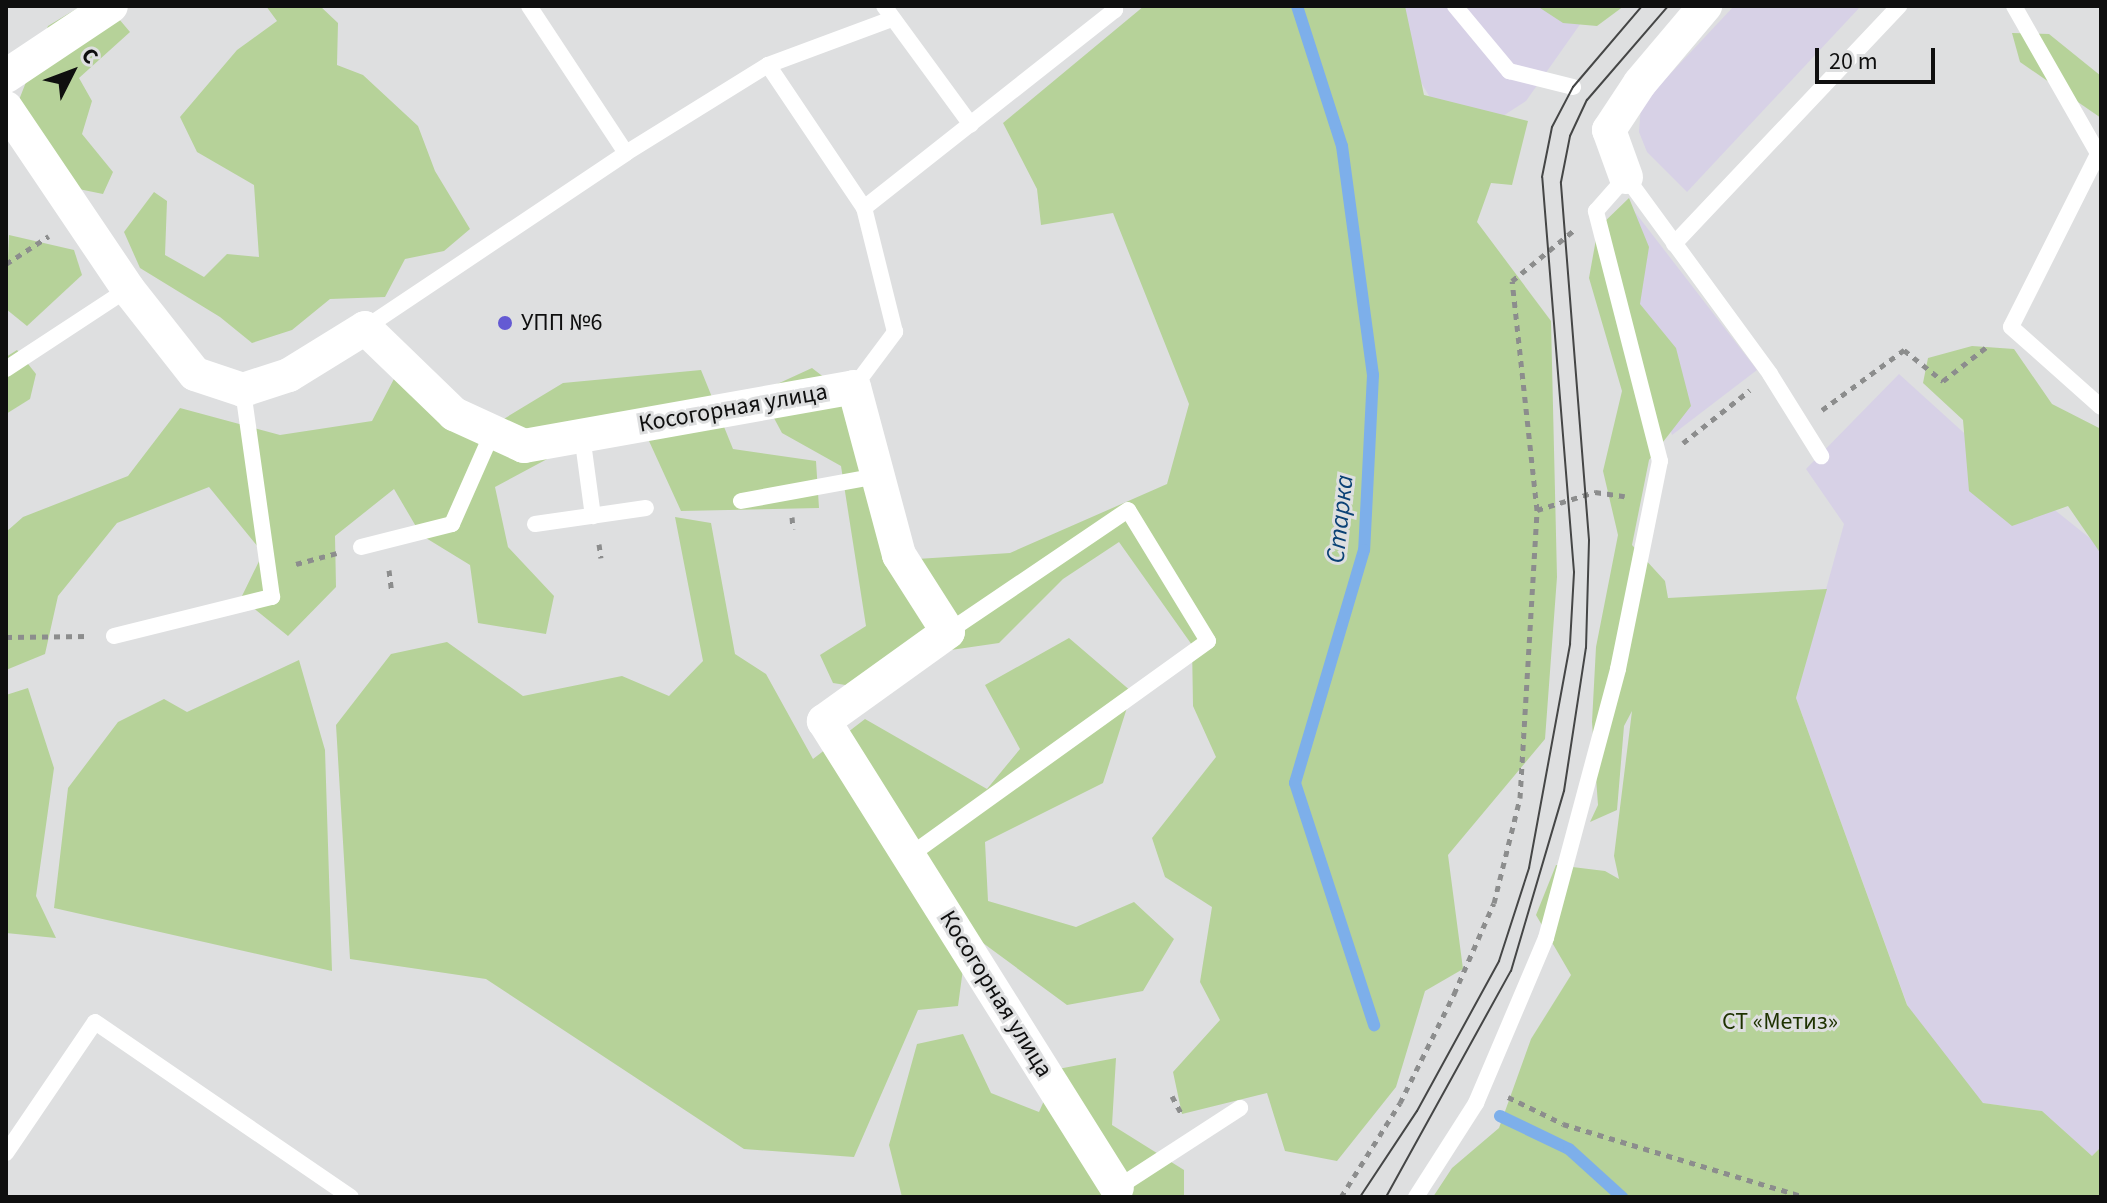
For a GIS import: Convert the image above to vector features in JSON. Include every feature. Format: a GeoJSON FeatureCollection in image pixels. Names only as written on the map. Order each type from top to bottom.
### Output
{"type":"FeatureCollection","features":[{"type":"Feature","properties":{"kind":"street"},"geometry":{"type":"LineString","coordinates":[[6,76],[111,6]]}},
{"type":"Feature","properties":{"kind":"street"},"geometry":{"type":"LineString","coordinates":[[1626,177],[1609,130],[1640,83],[1705,6]]}},
{"type":"Feature","properties":{"kind":"street"},"geometry":{"type":"LineString","coordinates":[[6,108],[128,289],[195,374],[243,390],[289,375],[365,328]]}},
{"type":"Feature","properties":{"kind":"street","name":"Косогорная улица"},"geometry":{"type":"LineString","coordinates":[[365,328],[454,414],[524,446],[854,387],[899,555],[948,632],[824,721],[1117,1188]]}},
{"type":"Feature","properties":{"kind":"lane"},"geometry":{"type":"LineString","coordinates":[[529,6],[626,153]]}},
{"type":"Feature","properties":{"kind":"lane"},"geometry":{"type":"LineString","coordinates":[[864,208],[1115,10],[1113,6]]}},
{"type":"Feature","properties":{"kind":"lane"},"geometry":{"type":"LineString","coordinates":[[1455,6],[1509,71],[1573,87]]}},
{"type":"Feature","properties":{"kind":"lane"},"geometry":{"type":"LineString","coordinates":[[1674,244],[1899,6]]}},
{"type":"Feature","properties":{"kind":"lane"},"geometry":{"type":"LineString","coordinates":[[2014,6],[2099,150],[2011,327],[2101,407]]}},
{"type":"Feature","properties":{"kind":"lane"},"geometry":{"type":"LineString","coordinates":[[365,328],[626,153],[768,65],[888,12],[971,125]]}},
{"type":"Feature","properties":{"kind":"lane"},"geometry":{"type":"LineString","coordinates":[[768,65],[864,208],[895,332],[854,387]]}},
{"type":"Feature","properties":{"kind":"lane"},"geometry":{"type":"LineString","coordinates":[[1416,1197],[1484,1085],[1546,938],[1618,669],[1660,461],[1596,211],[1626,177],[1770,374],[1821,456]]}},
{"type":"Feature","properties":{"kind":"lane"},"geometry":{"type":"LineString","coordinates":[[6,369],[128,289]]}},
{"type":"Feature","properties":{"kind":"lane"},"geometry":{"type":"LineString","coordinates":[[114,636],[272,597],[243,390]]}},
{"type":"Feature","properties":{"kind":"lane"},"geometry":{"type":"LineString","coordinates":[[361,547],[452,524],[493,431]]}},
{"type":"Feature","properties":{"kind":"lane"},"geometry":{"type":"LineString","coordinates":[[582,435],[593,516]]}},
{"type":"Feature","properties":{"kind":"lane"},"geometry":{"type":"LineString","coordinates":[[741,501],[877,476]]}},
{"type":"Feature","properties":{"kind":"lane"},"geometry":{"type":"LineString","coordinates":[[535,524],[646,508]]}},
{"type":"Feature","properties":{"kind":"lane"},"geometry":{"type":"LineString","coordinates":[[909,856],[1208,641],[1128,510],[948,632]]}},
{"type":"Feature","properties":{"kind":"lane"},"geometry":{"type":"LineString","coordinates":[[6,1153],[95,1022],[351,1197]]}},
{"type":"Feature","properties":{"kind":"lane"},"geometry":{"type":"LineString","coordinates":[[1117,1188],[1240,1108]]}},
{"type":"Feature","properties":{"kind":"path"},"geometry":{"type":"LineString","coordinates":[[1341,1197],[1400,1103],[1494,903],[1520,798],[1537,510],[1512,281],[1596,211]]}},
{"type":"Feature","properties":{"kind":"path"},"geometry":{"type":"LineString","coordinates":[[6,264],[79,217]]}},
{"type":"Feature","properties":{"kind":"path"},"geometry":{"type":"LineString","coordinates":[[1802,425],[1904,350],[1943,381],[2011,327]]}},
{"type":"Feature","properties":{"kind":"path"},"geometry":{"type":"LineString","coordinates":[[1706,425],[1770,374]]}},
{"type":"Feature","properties":{"kind":"path"},"geometry":{"type":"LineString","coordinates":[[1537,510],[1595,492],[1651,499]]}},
{"type":"Feature","properties":{"kind":"path"},"geometry":{"type":"LineString","coordinates":[[268,571],[361,547]]}},
{"type":"Feature","properties":{"kind":"path"},"geometry":{"type":"LineString","coordinates":[[6,637],[114,636]]}},
{"type":"Feature","properties":{"kind":"path"},"geometry":{"type":"LineString","coordinates":[[1484,1085],[1563,1124],[1805,1197]]}},
{"type":"Feature","properties":{"kind":"shaded area"},"geometry":{"type":"Polygon","coordinates":[[[1376,6],[1582,6],[1588,13],[1526,101],[1458,145],[1376,6]]]}},
{"type":"Feature","properties":{"kind":"shaded area"},"geometry":{"type":"Polygon","coordinates":[[[1734,6],[1861,6],[1687,192],[1647,152],[1639,132],[1641,105],[1734,6]]]}},
{"type":"Feature","properties":{"kind":"shaded area"},"geometry":{"type":"Polygon","coordinates":[[[1631,207],[1757,370],[1672,435],[1624,280],[1631,207]]]}},
{"type":"Feature","properties":{"kind":"shaded area"},"geometry":{"type":"Polygon","coordinates":[[[1899,374],[2006,471],[2101,547],[2101,1147],[2092,1156],[2042,1111],[1983,1103],[1912,1018],[1796,698],[1844,524],[1806,469],[1899,374]]]}},
{"type":"Feature","properties":{"kind":"green space"},"geometry":{"type":"Polygon","coordinates":[[[81,6],[108,6],[130,32],[79,78],[92,101],[82,134],[113,172],[103,194],[64,186],[17,105],[48,26],[81,6]]]}},
{"type":"Feature","properties":{"kind":"green space"},"geometry":{"type":"Polygon","coordinates":[[[266,6],[320,6],[338,23],[337,65],[363,75],[418,126],[435,171],[470,229],[444,251],[405,259],[385,297],[330,299],[292,330],[252,343],[220,317],[140,268],[124,232],[154,192],[167,201],[165,255],[204,277],[227,254],[259,257],[254,185],[197,152],[180,117],[237,50],[277,21],[266,6]]]}},
{"type":"Feature","properties":{"kind":"green space"},"geometry":{"type":"Polygon","coordinates":[[[1144,6],[1405,6],[1424,95],[1528,121],[1512,185],[1491,183],[1477,222],[1551,321],[1557,577],[1545,739],[1448,855],[1463,969],[1425,991],[1396,1087],[1337,1161],[1285,1151],[1267,1093],[1182,1114],[1173,1072],[1220,1020],[1200,982],[1212,907],[1165,877],[1152,838],[1216,757],[1193,706],[1192,645],[1119,542],[1063,579],[999,643],[944,651],[883,691],[833,683],[820,655],[866,626],[841,466],[782,433],[760,392],[812,368],[852,399],[917,559],[1010,553],[1167,484],[1189,404],[1113,213],[1041,225],[1037,189],[1003,123],[1144,6]]]}},
{"type":"Feature","properties":{"kind":"green space"},"geometry":{"type":"Polygon","coordinates":[[[1537,6],[1624,6],[1597,26],[1563,23],[1537,6]]]}},
{"type":"Feature","properties":{"kind":"green space"},"geometry":{"type":"Polygon","coordinates":[[[2012,33],[2049,34],[2101,76],[2101,118],[2020,62],[2012,33]]]}},
{"type":"Feature","properties":{"kind":"green space","name":"СТ «Метиз»"},"geometry":{"type":"Polygon","coordinates":[[[1629,198],[1649,247],[1640,304],[1676,348],[1691,406],[1649,460],[1632,545],[1665,581],[1668,598],[1827,589],[1796,698],[1907,1005],[1983,1103],[2042,1111],[2092,1156],[2101,1147],[2101,1197],[1433,1197],[1452,1168],[1499,1128],[1531,1039],[1571,975],[1536,915],[1556,865],[1605,871],[1619,879],[1614,856],[1632,711],[1624,726],[1617,810],[1590,822],[1598,805],[1592,722],[1596,647],[1618,535],[1603,471],[1622,391],[1589,278],[1598,228],[1629,198]]]}},
{"type":"Feature","properties":{"kind":"green space"},"geometry":{"type":"Polygon","coordinates":[[[9,235],[74,250],[82,275],[27,326],[6,309],[9,235]]]}},
{"type":"Feature","properties":{"kind":"green space"},"geometry":{"type":"Polygon","coordinates":[[[1972,346],[2014,349],[2052,404],[2101,429],[2101,554],[2068,506],[2012,526],[1969,491],[1963,420],[1923,383],[1928,358],[1972,346]]]}},
{"type":"Feature","properties":{"kind":"green space"},"geometry":{"type":"Polygon","coordinates":[[[17,350],[36,374],[30,399],[6,414],[6,357],[17,350]]]}},
{"type":"Feature","properties":{"kind":"green space"},"geometry":{"type":"Polygon","coordinates":[[[701,370],[733,449],[816,461],[819,508],[681,511],[649,441],[577,443],[495,487],[508,547],[554,596],[546,634],[478,623],[470,565],[421,535],[394,489],[335,536],[336,587],[288,636],[241,598],[263,553],[209,487],[117,523],[58,596],[45,654],[6,670],[6,532],[23,517],[128,476],[180,408],[280,435],[372,421],[395,377],[474,437],[563,383],[701,370]]]}},
{"type":"Feature","properties":{"kind":"green space"},"geometry":{"type":"Polygon","coordinates":[[[675,517],[711,523],[735,654],[766,674],[813,759],[865,719],[987,789],[1020,749],[985,685],[1069,638],[1132,692],[1103,783],[985,842],[988,901],[1076,927],[1134,902],[1174,939],[1143,991],[1067,1005],[968,932],[958,1006],[918,1010],[854,1157],[744,1149],[486,979],[350,959],[336,725],[391,654],[447,642],[523,696],[622,676],[669,696],[703,661],[675,517]]]}},
{"type":"Feature","properties":{"kind":"green space"},"geometry":{"type":"Polygon","coordinates":[[[299,660],[325,750],[332,971],[54,908],[68,788],[118,722],[164,699],[187,712],[299,660]]]}},
{"type":"Feature","properties":{"kind":"green space"},"geometry":{"type":"Polygon","coordinates":[[[28,688],[54,768],[36,896],[56,938],[6,933],[6,695],[28,688]]]}},
{"type":"Feature","properties":{"kind":"green space"},"geometry":{"type":"Polygon","coordinates":[[[963,1034],[991,1093],[1039,1112],[1058,1069],[1116,1058],[1112,1125],[1184,1170],[1184,1197],[902,1197],[889,1145],[917,1044],[963,1034]]]}},
{"type":"Feature","properties":{"kind":"waterway","name":"Старка"},"geometry":{"type":"LineString","coordinates":[[1297,6],[1342,146],[1373,375],[1364,550],[1295,783],[1374,1025]]}},
{"type":"Feature","properties":{"kind":"waterway","name":"Старка"},"geometry":{"type":"LineString","coordinates":[[1500,1116],[1569,1149],[1622,1197]]}},
{"type":"Feature","properties":{"kind":"tram line"},"geometry":{"type":"LineString","coordinates":[[1360,1197],[1417,1111],[1499,961],[1529,868],[1570,644],[1574,572],[1542,177],[1552,127],[1573,87],[1642,6]]}},
{"type":"Feature","properties":{"kind":"tram line"},"geometry":{"type":"LineString","coordinates":[[1386,1197],[1511,971],[1564,791],[1586,648],[1589,540],[1561,182],[1570,136],[1587,100],[1668,6]]}},
{"type":"Feature","properties":{"kind":"place","name":"УПП №6"},"geometry":{"type":"Point","coordinates":[505,323]}}]}
